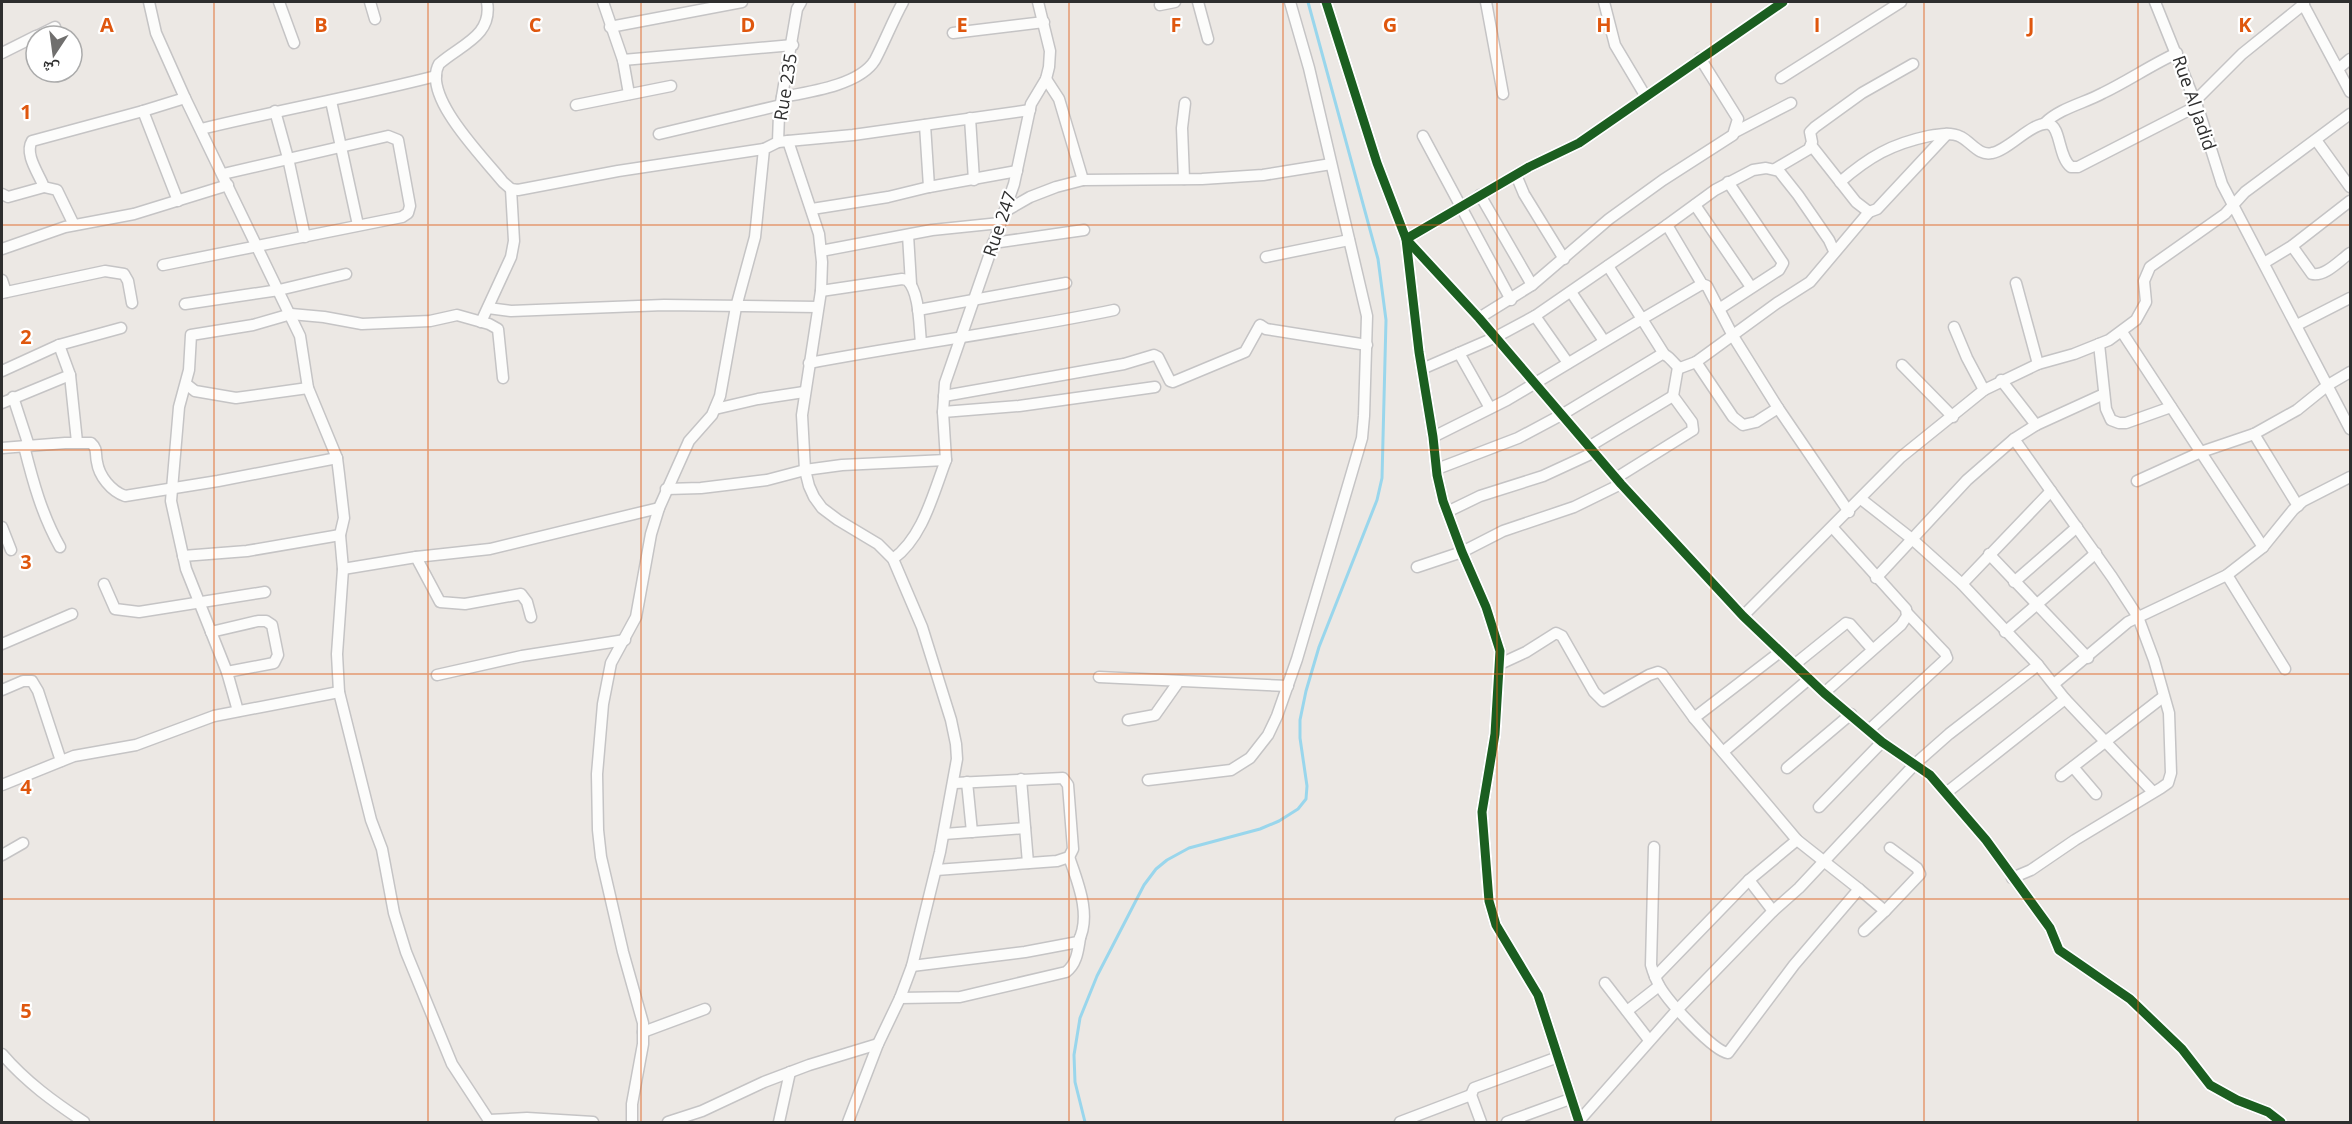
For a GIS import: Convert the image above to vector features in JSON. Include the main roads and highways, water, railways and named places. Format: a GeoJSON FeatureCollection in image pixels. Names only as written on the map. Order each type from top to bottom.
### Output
{"type":"FeatureCollection","features":[{"type":"Feature","properties":{"kind":"waterway"},"geometry":{"type":"LineString","coordinates":[[1085,1122],[1075,1082],[1074,1055],[1080,1018],[1097,976],[1144,885],[1156,869],[1189,848],[1260,829],[1298,809],[1306,799],[1307,786],[1300,738],[1300,720],[1306,691],[1319,647],[1377,500],[1382,478],[1386,320],[1378,259],[1308,2]]}}]}
